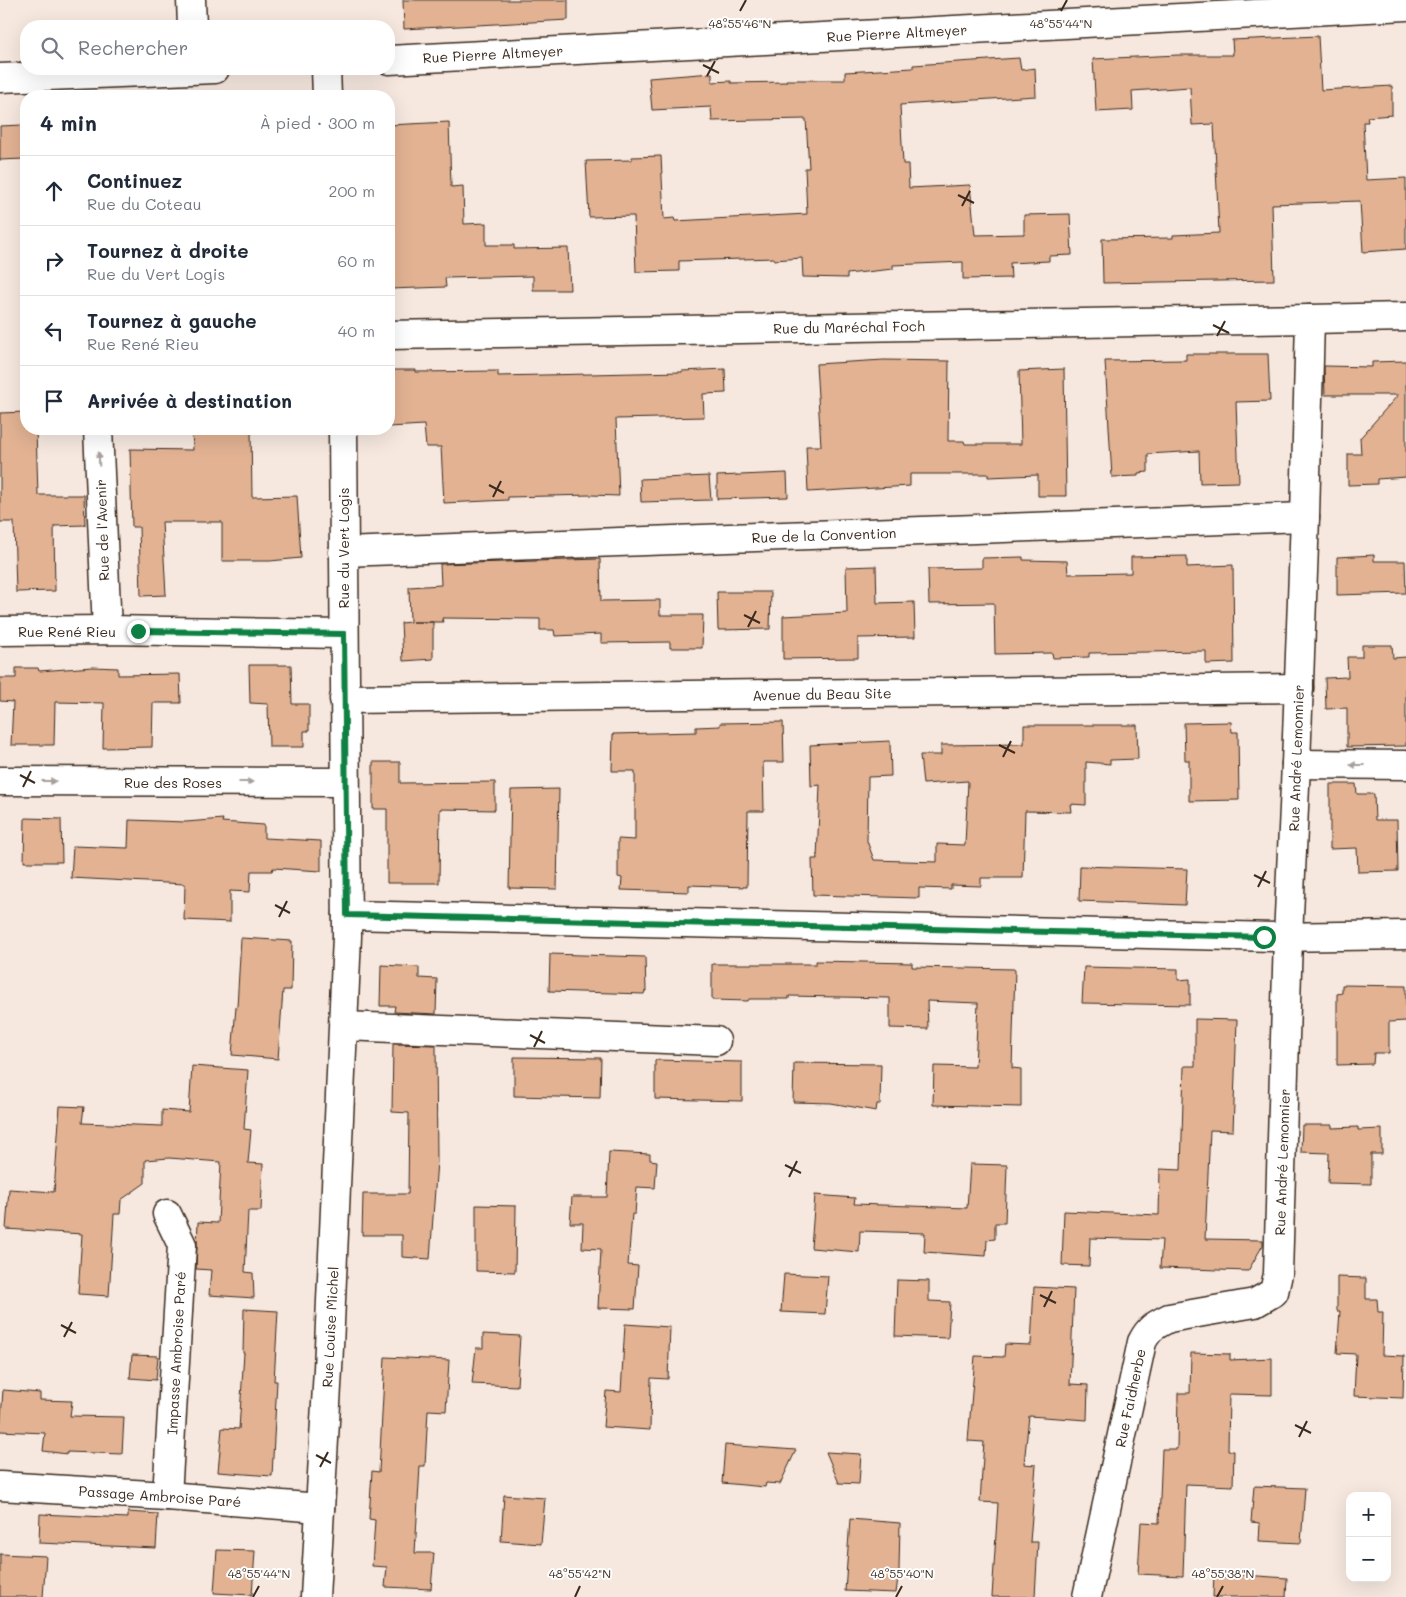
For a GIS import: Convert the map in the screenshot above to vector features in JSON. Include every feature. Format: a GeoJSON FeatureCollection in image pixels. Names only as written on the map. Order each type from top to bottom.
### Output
{"type":"FeatureCollection","features":[{"type":"Feature","properties":{"kind":"street"},"geometry":{"type":"LineString","coordinates":[[192,0],[192,20]]}},
{"type":"Feature","properties":{"kind":"street","name":"Rue Pierre Altmeyer"},"geometry":{"type":"LineString","coordinates":[[395,60],[1406,6]]}},
{"type":"Feature","properties":{"kind":"street"},"geometry":{"type":"LineString","coordinates":[[0,78],[84,86],[158,75]]}},
{"type":"Feature","properties":{"kind":"street"},"geometry":{"type":"LineString","coordinates":[[326,75],[327,90]]}},
{"type":"Feature","properties":{"kind":"street"},"geometry":{"type":"LineString","coordinates":[[1310,319],[1406,317]]}},
{"type":"Feature","properties":{"kind":"street","name":"Rue du Maréchal Foch"},"geometry":{"type":"LineString","coordinates":[[395,335],[1310,319]]}},
{"type":"Feature","properties":{"kind":"street","name":"Rue André Lemonnier"},"geometry":{"type":"LineString","coordinates":[[1274,1292],[1278,1274],[1288,938],[1300,688],[1310,319]]}},
{"type":"Feature","properties":{"kind":"street","name":"Rue de l'Avenir"},"geometry":{"type":"LineString","coordinates":[[98,435],[107,630]]}},
{"type":"Feature","properties":{"kind":"street","name":"Rue du Vert Logis"},"geometry":{"type":"LineString","coordinates":[[342,435],[347,915],[342,1056]]}},
{"type":"Feature","properties":{"kind":"street","name":"Rue de la Convention"},"geometry":{"type":"LineString","coordinates":[[343,552],[1305,517]]}},
{"type":"Feature","properties":{"kind":"street","name":"Rue René Rieu"},"geometry":{"type":"LineString","coordinates":[[0,630],[344,634]]}},
{"type":"Feature","properties":{"kind":"street","name":"Avenue du Beau Site"},"geometry":{"type":"LineString","coordinates":[[344,700],[1300,688]]}},
{"type":"Feature","properties":{"kind":"street"},"geometry":{"type":"LineString","coordinates":[[1296,764],[1406,765]]}},
{"type":"Feature","properties":{"kind":"street","name":"Rue des Roses"},"geometry":{"type":"LineString","coordinates":[[0,781],[345,782]]}},
{"type":"Feature","properties":{"kind":"street"},"geometry":{"type":"LineString","coordinates":[[347,915],[1288,938],[1406,936]]}},
{"type":"Feature","properties":{"kind":"street"},"geometry":{"type":"LineString","coordinates":[[344,1026],[716,1041]]}},
{"type":"Feature","properties":{"kind":"street","name":"Rue Louise Michel"},"geometry":{"type":"LineString","coordinates":[[315,1597],[328,1369],[342,1056]]}},
{"type":"Feature","properties":{"kind":"street","name":"Impasse Ambroise Paré"},"geometry":{"type":"LineString","coordinates":[[167,1214],[182,1245],[167,1496]]}},
{"type":"Feature","properties":{"kind":"street","name":"Rue Faidherbe"},"geometry":{"type":"LineString","coordinates":[[1087,1597],[1142,1342],[1148,1331],[1158,1323],[1169,1318],[1255,1303],[1274,1292]]}},
{"type":"Feature","properties":{"kind":"street","name":"Passage Ambroise Paré"},"geometry":{"type":"LineString","coordinates":[[0,1486],[320,1508]]}},
{"type":"Feature","properties":{"kind":"building"},"geometry":{"type":"Polygon","coordinates":[[[403,0],[568,0],[568,20],[404,29],[403,0]]]}},
{"type":"Feature","properties":{"kind":"building"},"geometry":{"type":"Polygon","coordinates":[[[1318,36],[1321,90],[1392,86],[1392,115],[1367,117],[1368,122],[1363,122],[1366,180],[1406,178],[1406,249],[1363,252],[1360,201],[1272,204],[1274,280],[1103,283],[1102,239],[1173,238],[1173,235],[1219,233],[1214,124],[1192,125],[1190,87],[1132,91],[1133,110],[1096,112],[1093,59],[1178,55],[1233,55],[1232,40],[1318,36]]]}},
{"type":"Feature","properties":{"kind":"building"},"geometry":{"type":"Polygon","coordinates":[[[1019,58],[1021,70],[1035,68],[1036,96],[900,105],[903,164],[908,164],[909,188],[970,185],[975,235],[1024,234],[1024,215],[1070,214],[1072,255],[1049,256],[1049,261],[1010,263],[1011,278],[963,279],[963,262],[893,265],[893,269],[847,274],[847,278],[803,277],[802,258],[679,261],[679,271],[636,272],[634,216],[589,217],[586,161],[632,160],[632,157],[661,156],[664,219],[674,218],[675,221],[807,214],[805,168],[809,168],[806,119],[712,121],[711,107],[652,110],[649,78],[712,73],[712,82],[731,81],[731,83],[786,82],[786,80],[845,80],[845,72],[913,68],[913,65],[1019,58]]]}},
{"type":"Feature","properties":{"kind":"building"},"geometry":{"type":"Polygon","coordinates":[[[449,122],[451,187],[463,186],[464,224],[486,223],[486,245],[514,245],[514,249],[568,248],[570,290],[533,290],[533,276],[445,278],[446,287],[395,289],[395,125],[449,122]]]}},
{"type":"Feature","properties":{"kind":"building"},"geometry":{"type":"Polygon","coordinates":[[[20,125],[20,159],[0,160],[0,126],[20,125]]]}},
{"type":"Feature","properties":{"kind":"building"},"geometry":{"type":"Polygon","coordinates":[[[1186,354],[1268,354],[1270,401],[1236,402],[1239,482],[1200,483],[1199,451],[1148,454],[1148,472],[1138,473],[1138,476],[1112,477],[1105,361],[1186,360],[1186,354]]]}},
{"type":"Feature","properties":{"kind":"building"},"geometry":{"type":"Polygon","coordinates":[[[884,360],[949,361],[948,441],[964,441],[965,444],[1021,444],[1019,371],[1064,369],[1066,496],[1038,496],[1038,475],[988,477],[988,474],[910,474],[910,486],[808,492],[806,446],[821,446],[816,364],[884,360]]]}},
{"type":"Feature","properties":{"kind":"building"},"geometry":{"type":"Polygon","coordinates":[[[1406,361],[1406,477],[1377,479],[1377,484],[1348,485],[1348,454],[1361,454],[1360,438],[1398,395],[1325,395],[1324,366],[1372,367],[1372,362],[1406,361]]]}},
{"type":"Feature","properties":{"kind":"building"},"geometry":{"type":"Polygon","coordinates":[[[725,369],[726,393],[703,394],[704,417],[616,419],[619,496],[508,497],[508,500],[444,503],[441,447],[426,447],[424,425],[395,427],[395,370],[416,370],[416,372],[498,371],[498,376],[725,369]]]}},
{"type":"Feature","properties":{"kind":"building"},"geometry":{"type":"Polygon","coordinates":[[[20,412],[20,435],[36,435],[38,495],[84,495],[85,525],[54,526],[55,591],[16,592],[14,522],[0,522],[0,413],[20,412]]]}},
{"type":"Feature","properties":{"kind":"building"},"geometry":{"type":"Polygon","coordinates":[[[192,435],[251,435],[252,497],[297,496],[301,558],[270,561],[222,561],[222,522],[162,522],[166,595],[141,596],[139,527],[132,527],[130,449],[193,450],[192,435]]]}},
{"type":"Feature","properties":{"kind":"building"},"geometry":{"type":"Polygon","coordinates":[[[787,473],[788,497],[717,499],[717,476],[787,473]]]}},
{"type":"Feature","properties":{"kind":"building"},"geometry":{"type":"Polygon","coordinates":[[[709,476],[711,500],[641,502],[640,479],[709,476]]]}},
{"type":"Feature","properties":{"kind":"building"},"geometry":{"type":"Polygon","coordinates":[[[1374,555],[1374,561],[1405,561],[1406,593],[1337,595],[1337,557],[1374,555]]]}},
{"type":"Feature","properties":{"kind":"building"},"geometry":{"type":"Polygon","coordinates":[[[1187,556],[1187,567],[1233,565],[1234,663],[1206,664],[1206,651],[1089,653],[1089,657],[1053,658],[1052,653],[995,654],[994,603],[929,604],[928,569],[982,568],[982,558],[1023,557],[1023,560],[1067,561],[1068,574],[1131,573],[1131,557],[1187,556]]]}},
{"type":"Feature","properties":{"kind":"building"},"geometry":{"type":"Polygon","coordinates":[[[600,559],[601,601],[660,600],[660,615],[703,615],[702,648],[670,648],[670,642],[601,643],[601,634],[555,636],[554,630],[540,630],[540,619],[442,618],[443,622],[433,622],[433,659],[403,661],[401,623],[410,622],[409,587],[441,585],[440,564],[600,559]]]}},
{"type":"Feature","properties":{"kind":"building"},"geometry":{"type":"Polygon","coordinates":[[[876,566],[877,603],[914,602],[915,637],[858,638],[858,658],[783,659],[783,616],[847,613],[846,567],[876,566]]]}},
{"type":"Feature","properties":{"kind":"building"},"geometry":{"type":"Polygon","coordinates":[[[717,592],[771,592],[770,629],[718,630],[717,592]]]}},
{"type":"Feature","properties":{"kind":"building"},"geometry":{"type":"Polygon","coordinates":[[[1362,645],[1392,645],[1393,658],[1406,657],[1406,746],[1347,747],[1347,708],[1326,709],[1325,678],[1348,677],[1347,657],[1362,657],[1362,645]]]}},
{"type":"Feature","properties":{"kind":"building"},"geometry":{"type":"Polygon","coordinates":[[[249,665],[291,665],[292,704],[309,704],[309,731],[304,731],[304,747],[269,747],[268,704],[250,703],[249,665]]]}},
{"type":"Feature","properties":{"kind":"building"},"geometry":{"type":"Polygon","coordinates":[[[93,667],[118,668],[118,675],[180,674],[181,703],[153,703],[152,747],[103,748],[104,703],[55,702],[54,745],[11,745],[13,702],[0,701],[0,678],[16,678],[16,668],[38,668],[39,671],[93,667]]]}},
{"type":"Feature","properties":{"kind":"building"},"geometry":{"type":"Polygon","coordinates":[[[783,722],[784,762],[763,762],[764,811],[748,811],[747,887],[689,885],[689,892],[621,890],[622,878],[618,877],[618,839],[635,840],[635,771],[612,771],[613,734],[696,732],[696,727],[720,726],[720,723],[783,722]]]}},
{"type":"Feature","properties":{"kind":"building"},"geometry":{"type":"Polygon","coordinates":[[[1231,722],[1232,732],[1238,732],[1239,800],[1189,801],[1189,760],[1185,760],[1184,723],[1231,722]]]}},
{"type":"Feature","properties":{"kind":"building"},"geometry":{"type":"Polygon","coordinates":[[[1024,725],[1137,725],[1138,759],[1110,760],[1110,764],[1086,762],[1086,805],[1070,804],[1071,812],[1025,811],[1023,878],[981,878],[981,886],[951,885],[951,889],[919,888],[919,898],[813,895],[812,859],[817,859],[820,785],[811,786],[810,745],[890,741],[891,776],[868,777],[867,841],[874,860],[937,862],[937,844],[965,845],[968,781],[923,784],[920,755],[941,755],[941,745],[1024,744],[1024,725]]]}},
{"type":"Feature","properties":{"kind":"building"},"geometry":{"type":"Polygon","coordinates":[[[373,762],[400,762],[400,783],[495,782],[495,810],[440,809],[439,883],[387,883],[387,809],[373,809],[373,762]]]}},
{"type":"Feature","properties":{"kind":"building"},"geometry":{"type":"Polygon","coordinates":[[[1330,784],[1356,784],[1357,794],[1374,794],[1375,820],[1397,820],[1398,871],[1358,872],[1357,848],[1330,849],[1330,784]]]}},
{"type":"Feature","properties":{"kind":"building"},"geometry":{"type":"Polygon","coordinates":[[[559,789],[557,889],[509,888],[511,790],[559,789]]]}},
{"type":"Feature","properties":{"kind":"building"},"geometry":{"type":"Polygon","coordinates":[[[25,818],[61,819],[62,862],[24,862],[25,818]]]}},
{"type":"Feature","properties":{"kind":"building"},"geometry":{"type":"Polygon","coordinates":[[[223,819],[222,822],[264,825],[264,838],[321,841],[321,871],[273,868],[272,871],[251,871],[250,892],[230,891],[230,922],[184,920],[185,884],[71,878],[73,846],[128,848],[129,820],[186,822],[223,819]]]}},
{"type":"Feature","properties":{"kind":"building"},"geometry":{"type":"Polygon","coordinates":[[[1080,866],[1187,869],[1185,905],[1079,901],[1080,866]]]}},
{"type":"Feature","properties":{"kind":"building"},"geometry":{"type":"Polygon","coordinates":[[[241,938],[292,941],[291,990],[283,990],[278,1059],[232,1055],[241,938]]]}},
{"type":"Feature","properties":{"kind":"building"},"geometry":{"type":"Polygon","coordinates":[[[550,954],[645,957],[646,991],[644,994],[549,991],[550,954]]]}},
{"type":"Feature","properties":{"kind":"building"},"geometry":{"type":"Polygon","coordinates":[[[816,961],[912,963],[912,967],[1015,969],[1012,1068],[1021,1069],[1021,1107],[933,1105],[934,1066],[975,1067],[978,1003],[927,1001],[928,1029],[890,1028],[890,998],[789,996],[789,999],[712,1000],[712,964],[816,964],[816,961]]]}},
{"type":"Feature","properties":{"kind":"building"},"geometry":{"type":"Polygon","coordinates":[[[381,965],[419,967],[419,978],[437,979],[436,1014],[394,1012],[395,1006],[380,1006],[381,965]]]}},
{"type":"Feature","properties":{"kind":"building"},"geometry":{"type":"Polygon","coordinates":[[[1084,967],[1178,969],[1178,980],[1190,979],[1190,1005],[1082,1003],[1084,967]]]}},
{"type":"Feature","properties":{"kind":"building"},"geometry":{"type":"Polygon","coordinates":[[[1342,985],[1406,986],[1406,1021],[1389,1022],[1389,1053],[1374,1053],[1373,1064],[1337,1065],[1337,994],[1342,993],[1342,985]]]}},
{"type":"Feature","properties":{"kind":"building"},"geometry":{"type":"Polygon","coordinates":[[[1195,1019],[1237,1020],[1233,1131],[1210,1130],[1205,1239],[1263,1240],[1263,1245],[1248,1271],[1160,1268],[1162,1240],[1090,1238],[1089,1266],[1062,1265],[1064,1211],[1159,1215],[1160,1169],[1181,1170],[1184,1066],[1195,1066],[1195,1019]]]}},
{"type":"Feature","properties":{"kind":"building"},"geometry":{"type":"Polygon","coordinates":[[[393,1044],[436,1045],[437,1161],[430,1259],[402,1257],[402,1235],[362,1235],[363,1194],[408,1194],[409,1113],[392,1112],[393,1044]]]}},
{"type":"Feature","properties":{"kind":"building"},"geometry":{"type":"Polygon","coordinates":[[[514,1057],[601,1058],[600,1098],[514,1096],[514,1057]]]}},
{"type":"Feature","properties":{"kind":"building"},"geometry":{"type":"Polygon","coordinates":[[[655,1060],[742,1062],[742,1101],[655,1099],[655,1060]]]}},
{"type":"Feature","properties":{"kind":"building"},"geometry":{"type":"Polygon","coordinates":[[[794,1063],[881,1064],[880,1104],[877,1104],[876,1111],[831,1103],[793,1102],[794,1063]]]}},
{"type":"Feature","properties":{"kind":"building"},"geometry":{"type":"Polygon","coordinates":[[[192,1066],[248,1070],[244,1129],[251,1130],[248,1163],[263,1164],[261,1211],[248,1211],[245,1272],[253,1273],[254,1298],[209,1295],[211,1270],[196,1269],[198,1222],[218,1223],[221,1162],[169,1158],[145,1160],[145,1183],[121,1200],[120,1214],[114,1214],[109,1296],[78,1294],[82,1234],[6,1229],[9,1189],[54,1192],[60,1106],[84,1107],[82,1123],[162,1126],[162,1110],[189,1112],[192,1066]]]}},
{"type":"Feature","properties":{"kind":"building"},"geometry":{"type":"Polygon","coordinates":[[[1302,1125],[1332,1125],[1332,1128],[1358,1127],[1358,1130],[1382,1129],[1382,1154],[1371,1154],[1371,1184],[1328,1183],[1329,1153],[1301,1152],[1302,1125]]]}},
{"type":"Feature","properties":{"kind":"building"},"geometry":{"type":"Polygon","coordinates":[[[609,1152],[650,1154],[650,1160],[657,1161],[655,1188],[637,1187],[635,1214],[632,1214],[628,1265],[638,1266],[635,1309],[598,1308],[601,1249],[582,1248],[583,1223],[570,1223],[572,1197],[607,1197],[609,1152]]]}},
{"type":"Feature","properties":{"kind":"building"},"geometry":{"type":"Polygon","coordinates":[[[970,1164],[1007,1165],[1005,1223],[995,1223],[995,1239],[987,1240],[986,1256],[924,1252],[925,1233],[860,1231],[859,1252],[811,1248],[815,1195],[855,1198],[854,1204],[967,1208],[970,1164]]]}},
{"type":"Feature","properties":{"kind":"building"},"geometry":{"type":"Polygon","coordinates":[[[476,1205],[516,1206],[515,1272],[476,1271],[476,1205]]]}},
{"type":"Feature","properties":{"kind":"building"},"geometry":{"type":"Polygon","coordinates":[[[784,1274],[828,1276],[825,1314],[781,1312],[784,1274]]]}},
{"type":"Feature","properties":{"kind":"building"},"geometry":{"type":"Polygon","coordinates":[[[1337,1277],[1366,1278],[1366,1299],[1377,1299],[1378,1312],[1383,1312],[1382,1355],[1404,1356],[1403,1398],[1354,1396],[1356,1354],[1337,1353],[1340,1311],[1337,1311],[1337,1277]]]}},
{"type":"Feature","properties":{"kind":"building"},"geometry":{"type":"Polygon","coordinates":[[[897,1280],[929,1281],[929,1301],[950,1302],[948,1338],[895,1336],[897,1280]]]}},
{"type":"Feature","properties":{"kind":"building"},"geometry":{"type":"Polygon","coordinates":[[[1034,1287],[1074,1289],[1070,1384],[1088,1385],[1087,1420],[1029,1416],[1024,1464],[1036,1465],[1030,1542],[1038,1542],[1035,1597],[992,1597],[998,1503],[980,1502],[984,1442],[968,1441],[975,1356],[1004,1357],[1005,1344],[1031,1345],[1034,1287]]]}},
{"type":"Feature","properties":{"kind":"building"},"geometry":{"type":"Polygon","coordinates":[[[244,1309],[278,1311],[274,1381],[277,1381],[272,1476],[218,1472],[222,1428],[239,1429],[244,1353],[244,1309]]]}},
{"type":"Feature","properties":{"kind":"building"},"geometry":{"type":"Polygon","coordinates":[[[625,1324],[670,1327],[668,1379],[651,1378],[650,1430],[603,1427],[606,1391],[621,1392],[625,1324]]]}},
{"type":"Feature","properties":{"kind":"building"},"geometry":{"type":"Polygon","coordinates":[[[483,1334],[520,1336],[517,1386],[472,1384],[476,1348],[483,1348],[483,1334]]]}},
{"type":"Feature","properties":{"kind":"building"},"geometry":{"type":"Polygon","coordinates":[[[1191,1353],[1230,1354],[1230,1360],[1272,1358],[1272,1395],[1229,1394],[1228,1451],[1234,1451],[1233,1486],[1186,1484],[1183,1576],[1138,1574],[1141,1522],[1159,1523],[1162,1449],[1177,1449],[1178,1393],[1190,1393],[1191,1353]]]}},
{"type":"Feature","properties":{"kind":"building"},"geometry":{"type":"Polygon","coordinates":[[[132,1355],[158,1356],[156,1380],[130,1378],[132,1355]]]}},
{"type":"Feature","properties":{"kind":"building"},"geometry":{"type":"Polygon","coordinates":[[[385,1357],[449,1360],[446,1411],[428,1410],[425,1466],[420,1466],[415,1553],[434,1553],[431,1589],[385,1587],[387,1567],[372,1566],[375,1520],[369,1519],[372,1471],[379,1472],[385,1357]]]}},
{"type":"Feature","properties":{"kind":"building"},"geometry":{"type":"Polygon","coordinates":[[[3,1390],[40,1393],[40,1400],[72,1401],[70,1416],[124,1417],[122,1454],[67,1452],[67,1454],[43,1451],[45,1433],[0,1431],[3,1390]]]}},
{"type":"Feature","properties":{"kind":"building"},"geometry":{"type":"Polygon","coordinates":[[[725,1445],[796,1450],[780,1484],[766,1483],[765,1487],[722,1483],[725,1445]]]}},
{"type":"Feature","properties":{"kind":"building"},"geometry":{"type":"Polygon","coordinates":[[[826,1452],[861,1454],[859,1484],[839,1483],[826,1452]]]}},
{"type":"Feature","properties":{"kind":"building"},"geometry":{"type":"Polygon","coordinates":[[[1254,1486],[1305,1488],[1301,1543],[1259,1541],[1260,1523],[1251,1522],[1254,1486]]]}},
{"type":"Feature","properties":{"kind":"building"},"geometry":{"type":"Polygon","coordinates":[[[504,1495],[545,1498],[541,1544],[501,1541],[504,1495]]]}},
{"type":"Feature","properties":{"kind":"building"},"geometry":{"type":"Polygon","coordinates":[[[128,1512],[158,1514],[156,1548],[39,1543],[40,1514],[128,1518],[128,1512]]]}},
{"type":"Feature","properties":{"kind":"building"},"geometry":{"type":"Polygon","coordinates":[[[850,1519],[900,1523],[899,1570],[896,1593],[845,1591],[850,1519]]]}},
{"type":"Feature","properties":{"kind":"building"},"geometry":{"type":"Polygon","coordinates":[[[217,1550],[255,1551],[252,1595],[214,1593],[217,1550]]]}},
{"type":"Feature","properties":{"kind":"building"},"geometry":{"type":"Polygon","coordinates":[[[0,1554],[46,1556],[43,1597],[0,1597],[0,1554]]]}},
{"type":"Feature","properties":{"kind":"building"},"geometry":{"type":"Polygon","coordinates":[[[1214,1573],[1287,1578],[1286,1597],[1213,1597],[1214,1573]]]}},
{"type":"Feature","properties":{"kind":"route"},"geometry":{"type":"LineString","coordinates":[[138,631],[344,634],[347,915],[1264,937]]}}]}
